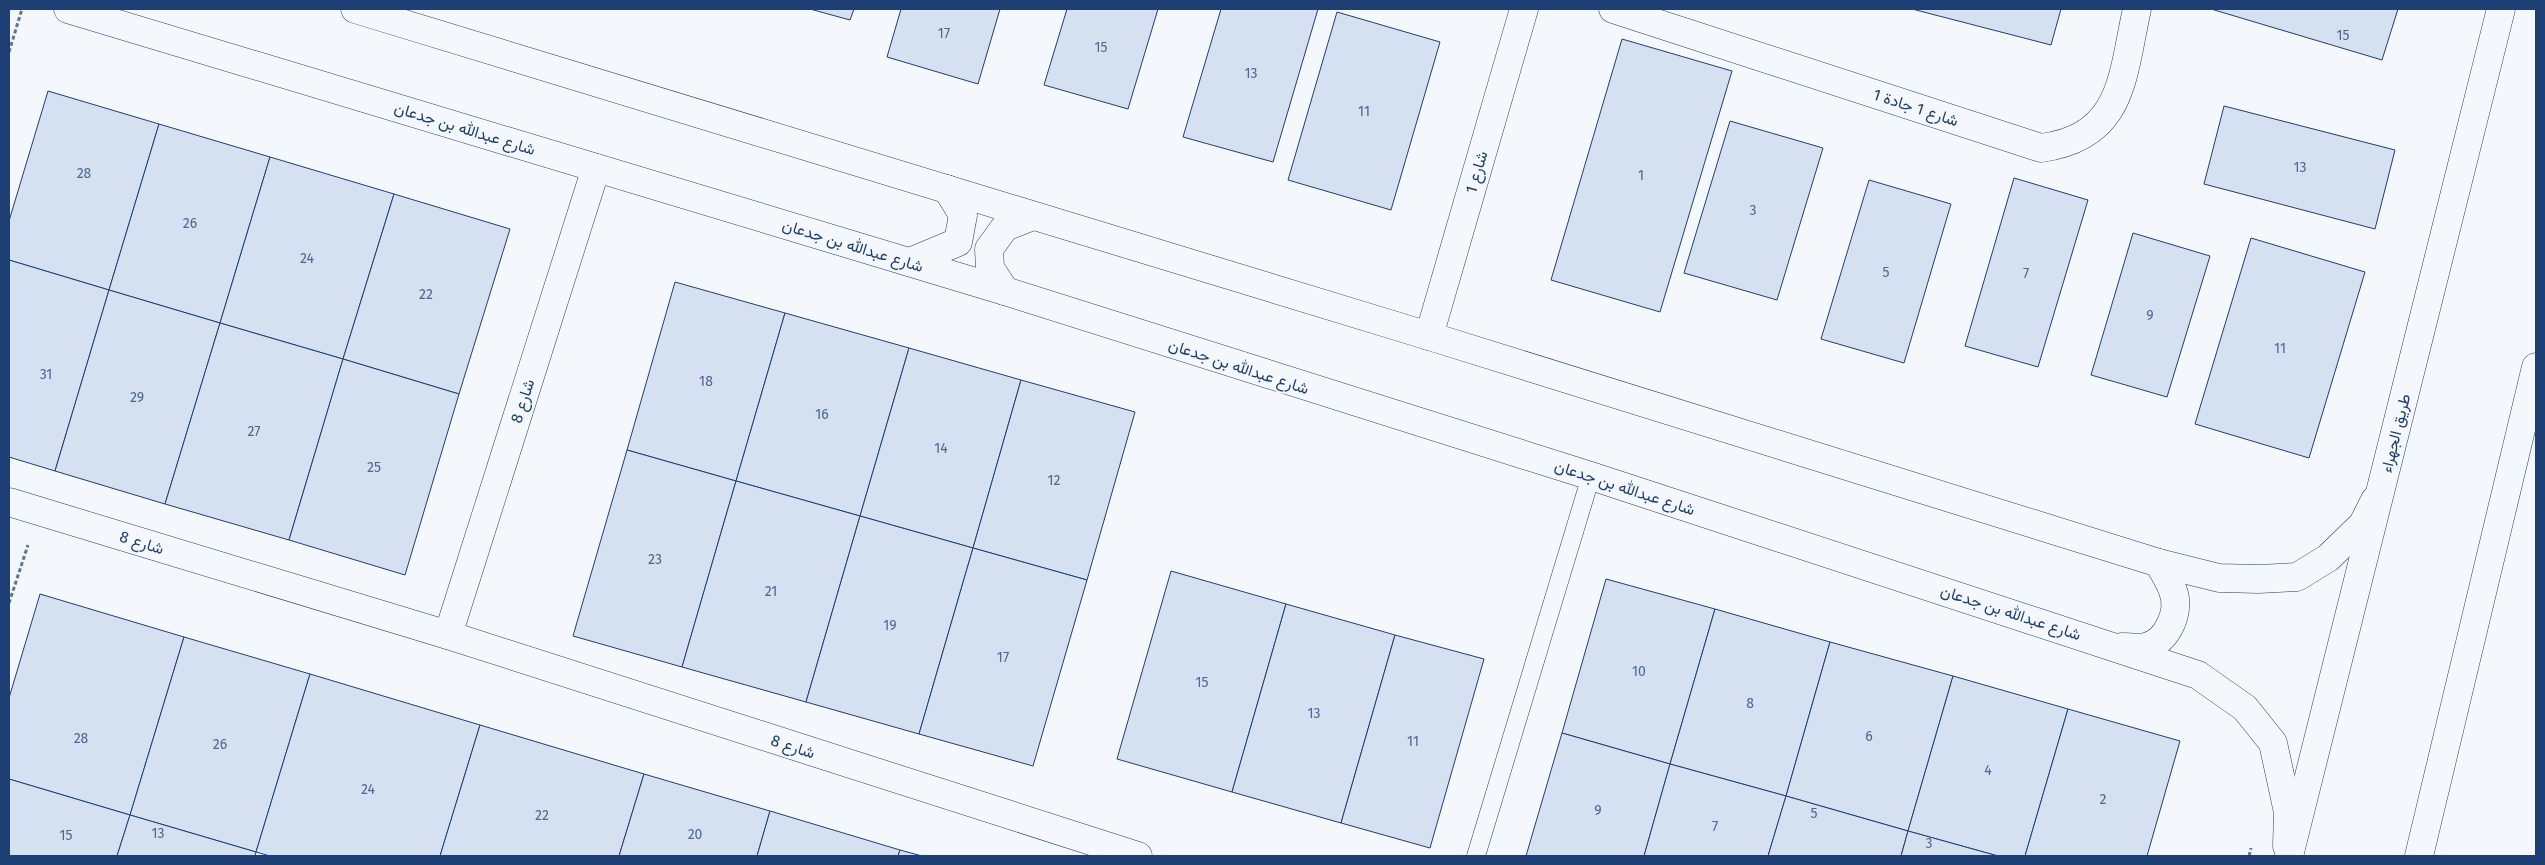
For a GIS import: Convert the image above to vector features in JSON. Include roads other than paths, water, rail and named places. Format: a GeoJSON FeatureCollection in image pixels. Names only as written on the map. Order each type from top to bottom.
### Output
{"type":"FeatureCollection","features":[{"type":"Feature","properties":{"kind":"main road","name":"شارع عبدالله بن جدعان"},"geometry":{"type":"LineString","coordinates":[[68,9],[1005,291],[1591,476],[2118,647],[2198,675],[2245,708],[2273,743],[2288,812],[2287,856]]}},
{"type":"Feature","properties":{"kind":"main road"},"geometry":{"type":"LineString","coordinates":[[356,9],[1429,336],[2159,563],[2219,578],[2259,579],[2297,577],[2328,558],[2364,524],[2383,482]]}},
{"type":"Feature","properties":{"kind":"main road","name":"شارع 1"},"geometry":{"type":"LineString","coordinates":[[1429,336],[1524,9]]}},
{"type":"Feature","properties":{"kind":"main road","name":"شارع 1 جادة 1"},"geometry":{"type":"LineString","coordinates":[[1613,9],[2041,148],[2062,145],[2081,138],[2097,126],[2109,111],[2118,93],[2137,9]]}},
{"type":"Feature","properties":{"kind":"main road","name":"طريق الجهراء"},"geometry":{"type":"LineString","coordinates":[[2287,856],[2501,9]]}},
{"type":"Feature","properties":{"kind":"main road","name":"شارع 8"},"geometry":{"type":"LineString","coordinates":[[448,635],[596,168]]}},
{"type":"Feature","properties":{"kind":"main road"},"geometry":{"type":"LineString","coordinates":[[910,262],[958,242],[964,215],[947,189]]}},
{"type":"Feature","properties":{"kind":"main road"},"geometry":{"type":"LineString","coordinates":[[1005,291],[990,268],[989,249],[1006,227],[1033,216]]}},
{"type":"Feature","properties":{"kind":"main road"},"geometry":{"type":"LineString","coordinates":[[2419,856],[2536,366]]}},
{"type":"Feature","properties":{"kind":"main road","name":"شارع 8"},"geometry":{"type":"LineString","coordinates":[[9,502],[448,635],[1138,856]]}},
{"type":"Feature","properties":{"kind":"main road"},"geometry":{"type":"LineString","coordinates":[[2118,647],[2146,647],[2161,639],[2169,627],[2174,615],[2174,592],[2159,563]]}},
{"type":"Feature","properties":{"kind":"lane"},"geometry":{"type":"LineString","coordinates":[[1476,856],[1591,476]]}}]}
